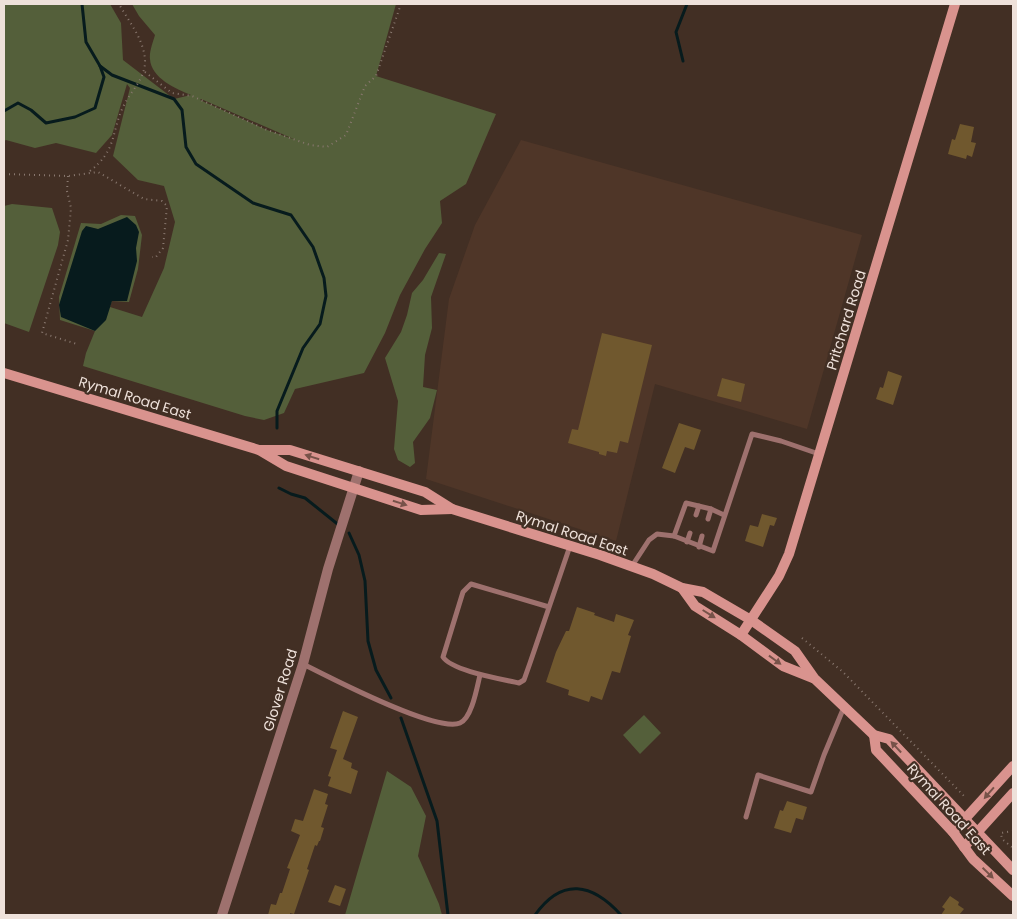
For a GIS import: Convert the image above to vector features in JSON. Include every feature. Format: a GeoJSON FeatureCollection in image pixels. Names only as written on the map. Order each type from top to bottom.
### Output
{"type":"FeatureCollection","features":[{"type":"Feature","properties":{"kind":"main road","name":"Pritchard Road"},"geometry":{"type":"LineString","coordinates":[[741,635],[779,576],[789,554],[955,4]]}},
{"type":"Feature","properties":{"kind":"main road","name":"Rymal Road East"},"geometry":{"type":"LineString","coordinates":[[4,373],[259,450],[286,466],[422,510],[452,509]]}},
{"type":"Feature","properties":{"kind":"main road","name":"Rymal Road East"},"geometry":{"type":"LineString","coordinates":[[259,450],[290,450],[425,492],[452,509],[570,545],[653,574],[682,588],[702,592],[751,620],[795,651],[814,678],[874,735],[889,740],[1013,870]]}},
{"type":"Feature","properties":{"kind":"main road","name":"Rymal Road East"},"geometry":{"type":"LineString","coordinates":[[682,588],[695,606],[741,635],[782,666],[814,678]]}},
{"type":"Feature","properties":{"kind":"main road","name":"Rymal Road East"},"geometry":{"type":"LineString","coordinates":[[874,735],[876,750],[953,832],[973,858],[1013,896]]}},
{"type":"Feature","properties":{"kind":"main road"},"geometry":{"type":"LineString","coordinates":[[953,832],[1013,766]]}},
{"type":"Feature","properties":{"kind":"main road"},"geometry":{"type":"LineString","coordinates":[[964,847],[1013,793]]}},
{"type":"Feature","properties":{"kind":"street","name":"Glover Road"},"geometry":{"type":"LineString","coordinates":[[222,915],[303,664],[328,569],[359,471]]}},
{"type":"Feature","properties":{"kind":"lane"},"geometry":{"type":"LineString","coordinates":[[632,566],[649,540],[657,534],[674,536],[713,551],[752,434],[820,454]]}},
{"type":"Feature","properties":{"kind":"lane"},"geometry":{"type":"LineString","coordinates":[[674,536],[686,503],[710,509],[724,515]]}},
{"type":"Feature","properties":{"kind":"lane"},"geometry":{"type":"LineString","coordinates":[[696,515],[699,506]]}},
{"type":"Feature","properties":{"kind":"lane"},"geometry":{"type":"LineString","coordinates":[[708,519],[710,509]]}},
{"type":"Feature","properties":{"kind":"lane"},"geometry":{"type":"LineString","coordinates":[[687,542],[690,533]]}},
{"type":"Feature","properties":{"kind":"lane"},"geometry":{"type":"LineString","coordinates":[[699,546],[702,536]]}},
{"type":"Feature","properties":{"kind":"lane"},"geometry":{"type":"LineString","coordinates":[[549,607],[471,584],[463,592],[443,657],[446,662],[480,675],[519,683],[524,680],[549,607],[570,545]]}},
{"type":"Feature","properties":{"kind":"lane"},"geometry":{"type":"LineString","coordinates":[[303,664],[383,704],[448,725],[461,723],[469,713],[480,675]]}},
{"type":"Feature","properties":{"kind":"lane"},"geometry":{"type":"LineString","coordinates":[[746,817],[758,775],[811,792],[844,706]]}},
{"type":"Feature","properties":{"kind":"path"},"geometry":{"type":"LineString","coordinates":[[89,172],[111,147],[122,107],[145,72],[141,39],[119,4]]}},
{"type":"Feature","properties":{"kind":"path"},"geometry":{"type":"LineString","coordinates":[[145,72],[172,92],[192,96],[267,130],[310,145],[327,147],[346,135],[366,86],[376,76],[401,4]]}},
{"type":"Feature","properties":{"kind":"path"},"geometry":{"type":"LineString","coordinates":[[4,174],[68,176],[98,172],[144,199],[162,201],[167,206],[163,248],[156,258],[152,257]]}},
{"type":"Feature","properties":{"kind":"path"},"geometry":{"type":"LineString","coordinates":[[68,176],[67,191],[72,208],[68,240],[42,333],[77,344]]}},
{"type":"Feature","properties":{"kind":"path"},"geometry":{"type":"LineString","coordinates":[[802,638],[843,672],[964,796]]}},
{"type":"Feature","properties":{"kind":"path"},"geometry":{"type":"LineString","coordinates":[[1013,831],[1001,833],[1002,839],[1013,848]]}},
{"type":"Feature","properties":{"kind":"shaded area"},"geometry":{"type":"Polygon","coordinates":[[[521,140],[862,235],[807,429],[655,384],[616,541],[426,479],[449,299],[475,225],[521,140]]]}},
{"type":"Feature","properties":{"kind":"shaded area"},"geometry":{"type":"Polygon","coordinates":[[[127,217],[136,225],[139,232],[136,248],[137,261],[127,301],[112,301],[106,320],[95,331],[61,317],[59,305],[82,231],[86,226],[98,229],[127,217]]]}},
{"type":"Feature","properties":{"kind":"green space"},"geometry":{"type":"Polygon","coordinates":[[[4,4],[110,4],[121,23],[123,60],[174,99],[191,95],[165,82],[151,66],[151,47],[155,35],[139,16],[132,4],[396,4],[376,76],[496,114],[466,184],[440,201],[442,223],[425,249],[400,295],[385,333],[364,373],[295,389],[284,413],[264,420],[245,416],[83,366],[95,331],[60,320],[59,297],[81,223],[101,224],[121,215],[135,216],[142,235],[138,269],[129,302],[112,301],[110,307],[142,317],[164,268],[175,222],[164,186],[138,180],[113,156],[130,88],[127,84],[112,135],[96,153],[56,143],[35,148],[4,141],[4,4]],[[201,99],[267,130],[296,140],[201,99]]]}},
{"type":"Feature","properties":{"kind":"green space"},"geometry":{"type":"Polygon","coordinates":[[[12,204],[52,208],[60,232],[58,245],[29,332],[4,323],[4,206],[12,204]]]}},
{"type":"Feature","properties":{"kind":"green space"},"geometry":{"type":"Polygon","coordinates":[[[439,253],[446,254],[431,297],[432,328],[425,355],[423,387],[437,390],[430,418],[413,442],[415,463],[410,467],[398,460],[394,449],[398,401],[385,358],[401,332],[412,293],[423,280],[439,253]]]}},
{"type":"Feature","properties":{"kind":"green space"},"geometry":{"type":"Polygon","coordinates":[[[644,715],[661,733],[640,754],[623,735],[644,715]]]}},
{"type":"Feature","properties":{"kind":"green space"},"geometry":{"type":"Polygon","coordinates":[[[387,771],[411,787],[426,816],[418,856],[442,915],[345,915],[387,771]]]}},
{"type":"Feature","properties":{"kind":"building"},"geometry":{"type":"Polygon","coordinates":[[[960,124],[974,127],[971,142],[976,143],[972,157],[967,155],[966,159],[948,154],[952,139],[955,140],[960,124]]]}},
{"type":"Feature","properties":{"kind":"building"},"geometry":{"type":"Polygon","coordinates":[[[602,333],[652,345],[628,443],[620,441],[617,453],[607,451],[606,456],[599,454],[599,452],[568,443],[572,429],[578,430],[602,333]]]}},
{"type":"Feature","properties":{"kind":"building"},"geometry":{"type":"Polygon","coordinates":[[[888,371],[902,376],[893,405],[876,399],[880,387],[883,388],[888,371]]]}},
{"type":"Feature","properties":{"kind":"building"},"geometry":{"type":"Polygon","coordinates":[[[722,378],[745,384],[741,402],[717,396],[722,378]]]}},
{"type":"Feature","properties":{"kind":"building"},"geometry":{"type":"Polygon","coordinates":[[[679,423],[701,430],[694,450],[685,447],[675,473],[662,468],[679,423]]]}},
{"type":"Feature","properties":{"kind":"building"},"geometry":{"type":"Polygon","coordinates":[[[762,514],[777,518],[774,526],[770,525],[763,547],[745,541],[750,525],[758,527],[762,514]]]}},
{"type":"Feature","properties":{"kind":"building"},"geometry":{"type":"Polygon","coordinates":[[[577,607],[614,622],[616,614],[634,620],[628,635],[631,636],[620,673],[612,671],[602,700],[591,696],[589,702],[568,695],[569,690],[546,682],[556,652],[566,631],[569,631],[577,607]]]}},
{"type":"Feature","properties":{"kind":"building"},"geometry":{"type":"Polygon","coordinates":[[[343,711],[358,717],[343,759],[352,763],[351,768],[358,771],[351,794],[328,786],[331,777],[328,776],[337,750],[330,748],[343,711]]]}},
{"type":"Feature","properties":{"kind":"building"},"geometry":{"type":"Polygon","coordinates":[[[314,789],[328,794],[325,804],[328,805],[321,827],[324,828],[320,841],[317,846],[315,845],[307,869],[309,870],[294,914],[268,915],[271,904],[276,905],[280,893],[282,893],[290,869],[287,868],[300,835],[291,831],[295,819],[303,821],[314,789]]]}},
{"type":"Feature","properties":{"kind":"building"},"geometry":{"type":"Polygon","coordinates":[[[787,801],[807,807],[803,820],[796,818],[791,833],[774,828],[780,810],[783,811],[787,801]]]}},
{"type":"Feature","properties":{"kind":"building"},"geometry":{"type":"Polygon","coordinates":[[[335,885],[346,889],[340,906],[328,902],[335,885]]]}},
{"type":"Feature","properties":{"kind":"building"},"geometry":{"type":"Polygon","coordinates":[[[950,896],[959,902],[958,905],[964,909],[959,915],[941,915],[945,909],[942,907],[950,896]]]}},
{"type":"Feature","properties":{"kind":"waterway"},"geometry":{"type":"LineString","coordinates":[[4,111],[18,103],[31,110],[46,123],[75,117],[95,108],[104,77],[86,42],[82,4]]}},
{"type":"Feature","properties":{"kind":"waterway"},"geometry":{"type":"LineString","coordinates":[[683,61],[676,32],[687,4]]}},
{"type":"Feature","properties":{"kind":"waterway"},"geometry":{"type":"LineString","coordinates":[[100,66],[112,75],[174,99],[182,110],[186,147],[196,164],[253,203],[291,215],[313,247],[324,278],[326,296],[320,324],[303,348],[277,411],[277,428]]}},
{"type":"Feature","properties":{"kind":"waterway"},"geometry":{"type":"LineString","coordinates":[[279,488],[305,498],[340,526]]}},
{"type":"Feature","properties":{"kind":"waterway"},"geometry":{"type":"LineString","coordinates":[[349,533],[359,555],[365,581],[368,641],[376,670],[391,698]]}},
{"type":"Feature","properties":{"kind":"waterway"},"geometry":{"type":"LineString","coordinates":[[401,718],[437,821],[448,915]]}},
{"type":"Feature","properties":{"kind":"waterway"},"geometry":{"type":"LineString","coordinates":[[535,915],[556,894],[566,890],[577,889],[599,896],[621,915]]}}]}
